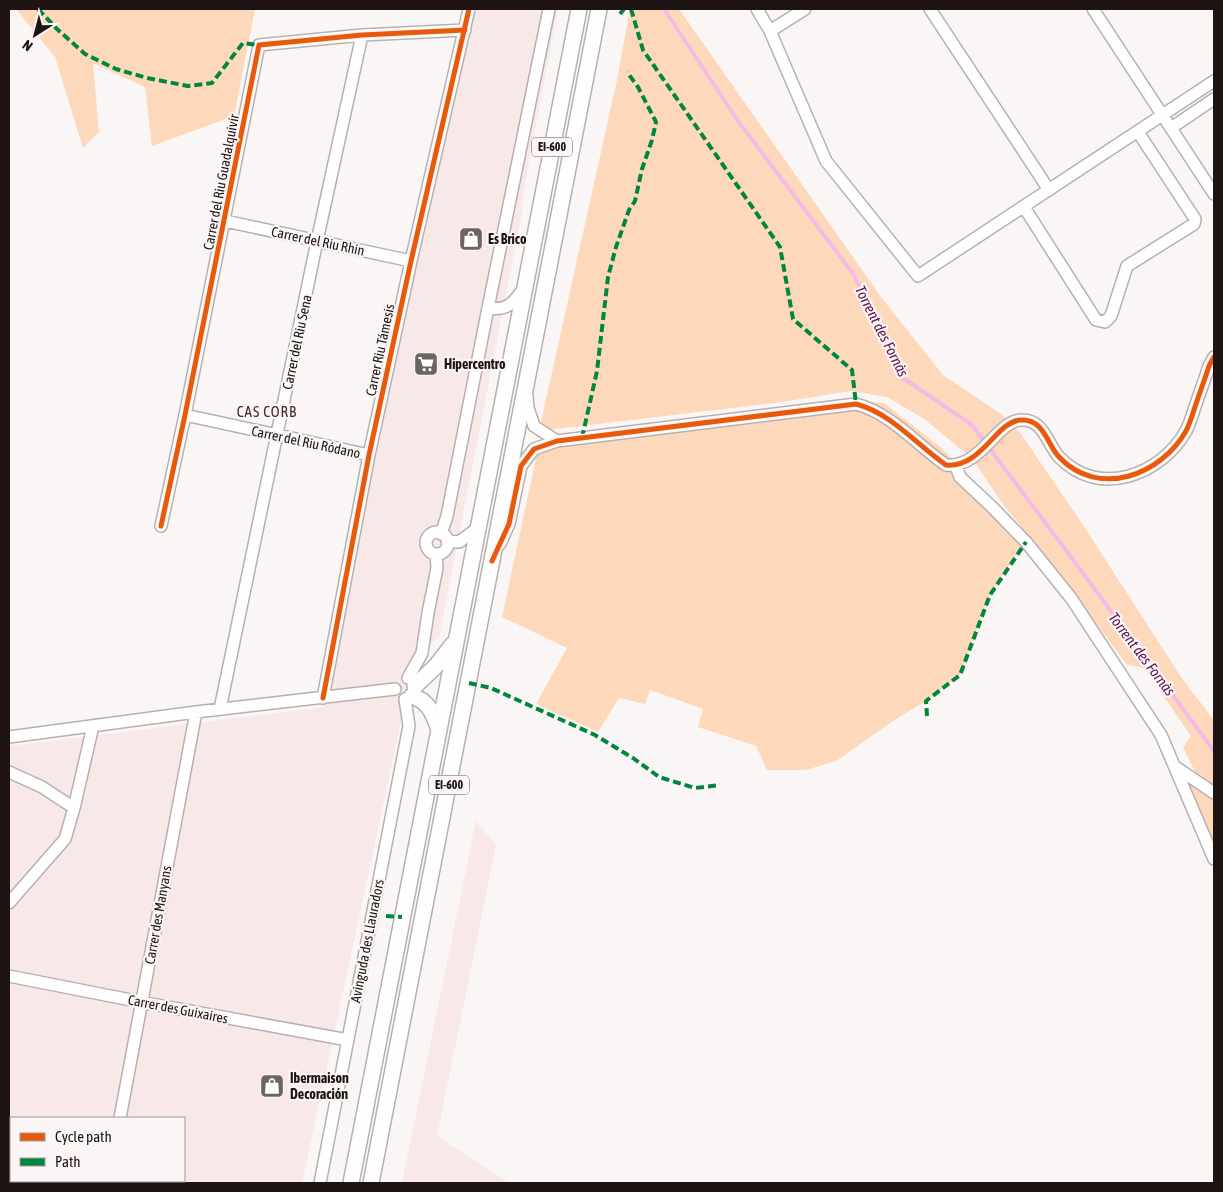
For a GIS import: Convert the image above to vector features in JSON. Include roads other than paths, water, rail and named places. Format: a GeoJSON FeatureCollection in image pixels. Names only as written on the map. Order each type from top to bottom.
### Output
{"type":"FeatureCollection","features":[{"type":"Feature","properties":{"kind":"main road","name":"EI-600"},"geometry":{"type":"LineString","coordinates":[[351,1183],[579,9]]}},
{"type":"Feature","properties":{"kind":"main road","name":"EI-600"},"geometry":{"type":"LineString","coordinates":[[371,1183],[600,9]]}},
{"type":"Feature","properties":{"kind":"main road"},"geometry":{"type":"LineString","coordinates":[[439,730],[435,718],[426,703],[410,690],[442,660],[457,639]]}},
{"type":"Feature","properties":{"kind":"street","name":"Carrer Riu Támesis"},"geometry":{"type":"LineString","coordinates":[[323,698],[369,456],[411,261],[470,9]]}},
{"type":"Feature","properties":{"kind":"street"},"geometry":{"type":"LineString","coordinates":[[478,528],[459,542],[444,537],[434,533],[426,540],[428,550],[436,554],[445,551],[447,548],[444,537],[447,516],[549,9]]}},
{"type":"Feature","properties":{"kind":"street"},"geometry":{"type":"LineString","coordinates":[[757,9],[770,31],[826,161],[918,276],[1214,81]]}},
{"type":"Feature","properties":{"kind":"street"},"geometry":{"type":"LineString","coordinates":[[770,31],[806,9]]}},
{"type":"Feature","properties":{"kind":"street"},"geometry":{"type":"LineString","coordinates":[[930,9],[1049,190]]}},
{"type":"Feature","properties":{"kind":"street"},"geometry":{"type":"LineString","coordinates":[[1093,9],[1214,194]]}},
{"type":"Feature","properties":{"kind":"street","name":"Carrer del Riu Guadalquivir"},"geometry":{"type":"LineString","coordinates":[[161,526],[259,45],[362,35],[465,30]]}},
{"type":"Feature","properties":{"kind":"street","name":"Carrer del Riu Sena"},"geometry":{"type":"LineString","coordinates":[[220,709],[317,241],[362,35]]}},
{"type":"Feature","properties":{"kind":"street"},"geometry":{"type":"LineString","coordinates":[[1171,128],[1214,99]]}},
{"type":"Feature","properties":{"kind":"street"},"geometry":{"type":"LineString","coordinates":[[1024,206],[1096,320],[1105,322],[1111,316],[1128,266],[1194,224],[1195,218],[1138,132]]}},
{"type":"Feature","properties":{"kind":"street","name":"Carrer del Riu Rhin"},"geometry":{"type":"LineString","coordinates":[[224,221],[411,261]]}},
{"type":"Feature","properties":{"kind":"street"},"geometry":{"type":"LineString","coordinates":[[488,308],[505,308],[511,304],[525,286]]}},
{"type":"Feature","properties":{"kind":"street"},"geometry":{"type":"LineString","coordinates":[[492,561],[508,524],[521,466],[534,449],[557,441],[856,404],[868,407],[881,414],[946,465],[956,466],[971,459],[1009,424],[1015,421],[1029,421],[1038,425],[1058,457],[1077,472],[1094,479],[1114,480],[1129,477],[1161,460],[1176,445],[1187,429],[1214,356]]}},
{"type":"Feature","properties":{"kind":"street"},"geometry":{"type":"LineString","coordinates":[[526,388],[528,408],[534,426],[557,441]]}},
{"type":"Feature","properties":{"kind":"street","name":"Carrer del Riu Ródano"},"geometry":{"type":"LineString","coordinates":[[185,415],[369,456]]}},
{"type":"Feature","properties":{"kind":"street"},"geometry":{"type":"LineString","coordinates":[[956,466],[960,477],[1026,542],[1071,598],[1161,735],[1214,859]]}},
{"type":"Feature","properties":{"kind":"street"},"geometry":{"type":"LineString","coordinates":[[395,689],[400,697],[410,690],[422,653],[437,568],[436,554]]}},
{"type":"Feature","properties":{"kind":"street"},"geometry":{"type":"LineString","coordinates":[[395,689],[399,681],[410,690]]}},
{"type":"Feature","properties":{"kind":"street"},"geometry":{"type":"LineString","coordinates":[[9,737],[220,709],[395,689]]}},
{"type":"Feature","properties":{"kind":"street","name":"Avinguda des Llauradors"},"geometry":{"type":"LineString","coordinates":[[320,1183],[409,726],[410,690]]}},
{"type":"Feature","properties":{"kind":"street","name":"Carrer des Manyans"},"geometry":{"type":"LineString","coordinates":[[120,1117],[196,712]]}},
{"type":"Feature","properties":{"kind":"street"},"geometry":{"type":"LineString","coordinates":[[9,903],[64,839],[74,808],[93,726]]}},
{"type":"Feature","properties":{"kind":"street"},"geometry":{"type":"LineString","coordinates":[[1174,766],[1214,793]]}},
{"type":"Feature","properties":{"kind":"street"},"geometry":{"type":"LineString","coordinates":[[9,772],[42,787],[74,808]]}},
{"type":"Feature","properties":{"kind":"street","name":"Carrer des Guixaires"},"geometry":{"type":"LineString","coordinates":[[9,976],[348,1040]]}},
{"type":"Feature","properties":{"kind":"waterway","name":"Torrent des Fornàs"},"geometry":{"type":"LineString","coordinates":[[664,9],[738,121],[854,275],[903,378],[972,425],[1214,751]]}},
{"type":"Feature","properties":{"kind":"place","name":"Es Brico"},"geometry":{"type":"Point","coordinates":[471,239]}},
{"type":"Feature","properties":{"kind":"place","name":"Hipercentro"},"geometry":{"type":"Point","coordinates":[426,364]}},
{"type":"Feature","properties":{"kind":"place","name":"Ibermaison Decoración"},"geometry":{"type":"Point","coordinates":[272,1086]}},
{"type":"Feature","properties":{"kind":"district","name":"CAS CORB"},"geometry":{"type":"Point","coordinates":[267,411]}}]}
